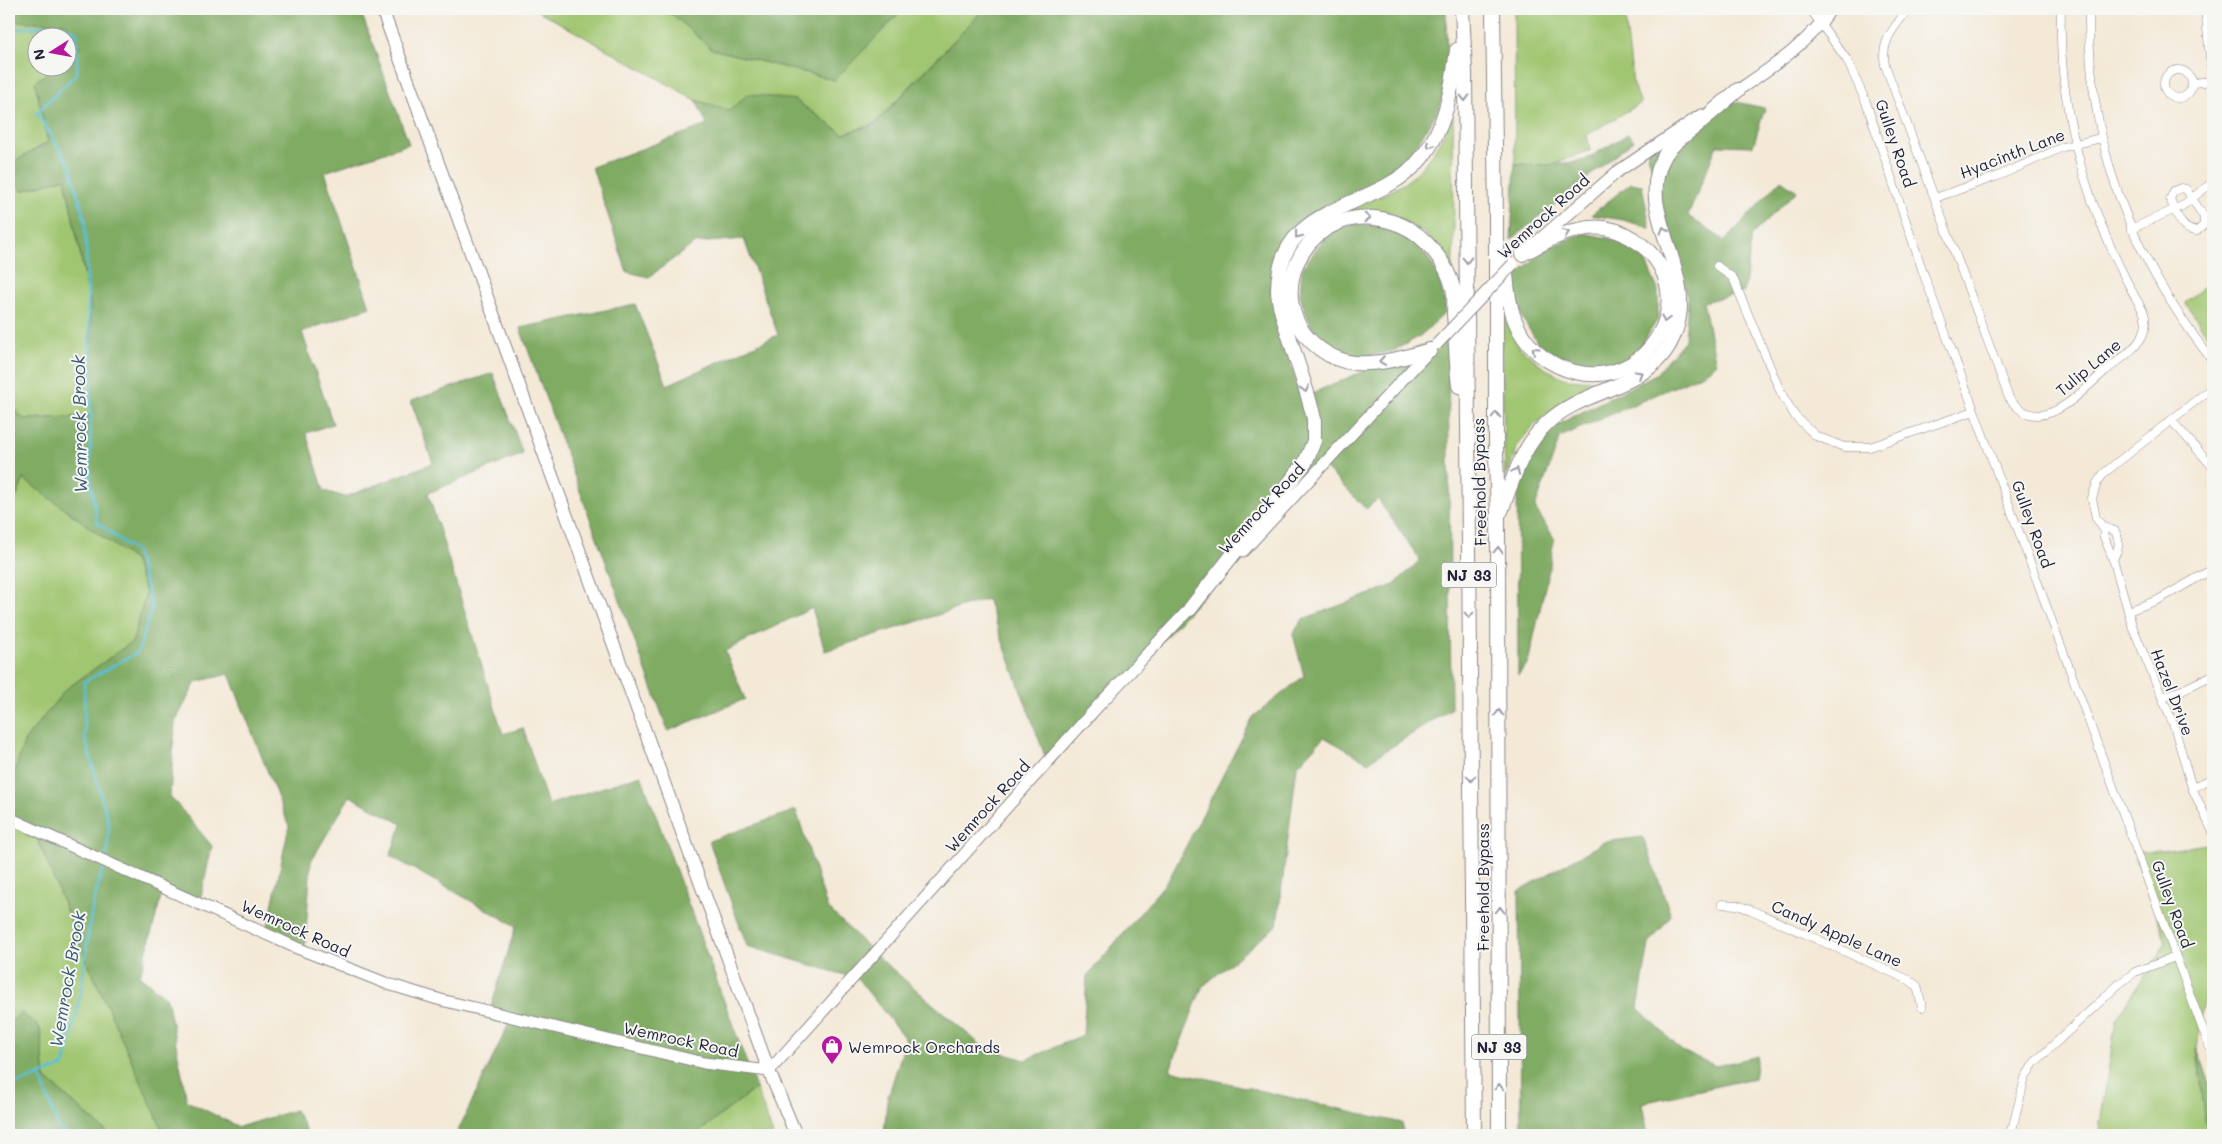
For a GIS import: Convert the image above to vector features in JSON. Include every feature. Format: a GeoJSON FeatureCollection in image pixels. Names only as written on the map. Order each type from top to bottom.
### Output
{"type":"FeatureCollection","features":[{"type":"Feature","properties":{"kind":"highway","name":"Freehold Bypass"},"geometry":{"type":"LineString","coordinates":[[1493,9],[1498,516],[1500,1135]]}},
{"type":"Feature","properties":{"kind":"highway","name":"Freehold Bypass"},"geometry":{"type":"LineString","coordinates":[[1462,12],[1465,72],[1474,1135]]}},
{"type":"Feature","properties":{"kind":"highway"},"geometry":{"type":"LineString","coordinates":[[1190,609],[1296,476],[1313,448],[1314,420],[1279,299],[1280,272],[1287,253],[1298,235],[1313,221],[1397,180],[1412,168],[1424,154],[1434,138],[1449,98],[1462,12]]}},
{"type":"Feature","properties":{"kind":"highway"},"geometry":{"type":"LineString","coordinates":[[1494,46],[1506,274],[1509,306],[1515,325],[1530,345],[1545,358],[1562,368],[1581,373],[1602,374],[1618,370],[1637,361],[1656,341],[1666,316],[1667,288],[1658,264],[1638,242],[1613,230],[1587,228],[1564,234],[1518,259]]}},
{"type":"Feature","properties":{"kind":"highway"},"geometry":{"type":"LineString","coordinates":[[1498,516],[1521,458],[1548,421],[1568,408],[1639,375],[1655,363],[1667,349],[1678,326],[1681,301],[1679,281],[1656,201],[1656,180],[1659,168],[1673,145],[1738,90]]}},
{"type":"Feature","properties":{"kind":"highway"},"geometry":{"type":"LineString","coordinates":[[1433,347],[1400,359],[1356,363],[1339,359],[1316,346],[1299,322],[1292,295],[1292,282],[1299,259],[1314,238],[1325,229],[1345,219],[1368,217],[1388,220],[1415,233],[1426,243],[1444,267],[1453,288],[1458,379],[1468,493]]}},
{"type":"Feature","properties":{"kind":"main road"},"geometry":{"type":"LineString","coordinates":[[382,9],[769,1070],[796,1135]]}},
{"type":"Feature","properties":{"kind":"street","name":"Gulley Road"},"geometry":{"type":"LineString","coordinates":[[1810,9],[1847,60],[1864,97],[1924,275],[2213,1058]]}},
{"type":"Feature","properties":{"kind":"street"},"geometry":{"type":"LineString","coordinates":[[1821,22],[1832,9]]}},
{"type":"Feature","properties":{"kind":"street","name":"Tulip Lane"},"geometry":{"type":"LineString","coordinates":[[1908,9],[1886,38],[1884,57],[2009,398],[2019,409],[2027,413],[2044,415],[2052,413],[2068,403],[2136,345],[2146,327],[2144,314],[2104,235],[2089,198],[2075,144],[2063,70],[2062,9]]}},
{"type":"Feature","properties":{"kind":"street"},"geometry":{"type":"LineString","coordinates":[[2089,9],[2092,76],[2101,138],[2118,195],[2131,229],[2170,302],[2213,361]]}},
{"type":"Feature","properties":{"kind":"street"},"geometry":{"type":"LineString","coordinates":[[2205,9],[2210,18],[2213,85]]}},
{"type":"Feature","properties":{"kind":"street","name":"Wemrock Road"},"geometry":{"type":"LineString","coordinates":[[9,818],[297,948],[380,981],[441,1000],[704,1063],[769,1070],[1098,706],[1433,347],[1518,259],[1616,172],[1784,57],[1821,22]]}},
{"type":"Feature","properties":{"kind":"street"},"geometry":{"type":"LineString","coordinates":[[2193,83],[2213,81]]}},
{"type":"Feature","properties":{"kind":"street","name":"Hyacinth Lane"},"geometry":{"type":"LineString","coordinates":[[1935,198],[1998,176],[2039,156],[2101,138]]}},
{"type":"Feature","properties":{"kind":"street"},"geometry":{"type":"LineString","coordinates":[[2131,229],[2175,210],[2193,199],[2213,182]]}},
{"type":"Feature","properties":{"kind":"street"},"geometry":{"type":"LineString","coordinates":[[2176,189],[2186,189],[2193,199],[2204,218],[2204,225],[2197,231],[2187,229],[2170,199],[2171,194],[2176,189]]}},
{"type":"Feature","properties":{"kind":"street"},"geometry":{"type":"LineString","coordinates":[[1717,266],[1733,278],[1781,393],[1795,416],[1816,436],[1844,447],[1870,447],[1974,411]]}},
{"type":"Feature","properties":{"kind":"street","name":"Hazel Drive"},"geometry":{"type":"LineString","coordinates":[[2213,387],[2104,473],[2097,483],[2092,498],[2096,518],[2103,527],[2104,537],[2114,559],[2133,628],[2174,726],[2192,788],[2213,832]]}},
{"type":"Feature","properties":{"kind":"street"},"geometry":{"type":"LineString","coordinates":[[2172,420],[2213,467]]}},
{"type":"Feature","properties":{"kind":"street","name":"Hazel Drive"},"geometry":{"type":"LineString","coordinates":[[2103,527],[2115,531],[2119,538],[2120,545],[2114,559]]}},
{"type":"Feature","properties":{"kind":"street"},"geometry":{"type":"LineString","coordinates":[[2128,611],[2158,600],[2213,569]]}},
{"type":"Feature","properties":{"kind":"street"},"geometry":{"type":"LineString","coordinates":[[2162,697],[2213,675]]}},
{"type":"Feature","properties":{"kind":"street"},"geometry":{"type":"LineString","coordinates":[[2192,788],[2213,778]]}},
{"type":"Feature","properties":{"kind":"street","name":"Candy Apple Lane"},"geometry":{"type":"LineString","coordinates":[[1722,904],[1737,905],[1751,910],[1909,980],[1917,986],[1922,1007]]}},
{"type":"Feature","properties":{"kind":"street"},"geometry":{"type":"LineString","coordinates":[[2008,1135],[2013,1126],[2025,1078],[2034,1063],[2119,984],[2135,972],[2176,958]]}},
{"type":"Feature","properties":{"kind":"green space"},"geometry":{"type":"Polygon","coordinates":[[[9,9],[360,9],[409,144],[325,172],[370,307],[302,332],[333,424],[306,433],[324,491],[345,497],[433,463],[411,401],[493,373],[523,454],[428,493],[503,734],[523,728],[548,805],[641,775],[756,1088],[695,1135],[456,1135],[514,1013],[491,1007],[516,926],[390,856],[402,824],[350,796],[311,861],[305,946],[267,930],[289,826],[229,674],[196,682],[175,722],[170,796],[212,846],[200,901],[164,886],[140,976],[167,998],[187,1101],[239,1127],[295,1110],[309,1135],[165,1135],[86,959],[33,828],[9,817],[9,778],[12,779],[25,740],[65,690],[133,641],[146,593],[134,560],[24,479],[9,513],[9,404],[24,419],[91,416],[90,302],[65,178],[22,191],[9,173],[9,165],[48,142],[35,82],[40,78],[78,78],[78,49],[80,47],[78,44],[78,28],[69,28],[66,23],[9,21],[9,9]]]}},
{"type":"Feature","properties":{"kind":"green space"},"geometry":{"type":"Polygon","coordinates":[[[535,9],[654,9],[673,15],[712,49],[834,80],[903,9],[984,9],[874,124],[843,134],[795,100],[729,111],[696,100],[535,9]]]}},
{"type":"Feature","properties":{"kind":"green space"},"geometry":{"type":"Polygon","coordinates":[[[654,9],[903,9],[835,80],[712,49],[673,15],[654,9]]]}},
{"type":"Feature","properties":{"kind":"green space"},"geometry":{"type":"Polygon","coordinates":[[[984,9],[1446,9],[1447,77],[1440,107],[1403,167],[1285,238],[1270,296],[1301,398],[1448,335],[1451,709],[1368,762],[1324,737],[1297,766],[1277,925],[1202,987],[1170,1070],[1402,1123],[1403,1135],[884,1135],[887,1100],[906,1040],[858,979],[747,946],[709,841],[796,810],[827,907],[877,956],[983,1047],[1025,1060],[1083,1035],[1087,976],[1169,879],[1253,717],[1304,676],[1293,634],[1303,619],[1394,585],[1420,560],[1378,499],[1366,509],[1323,466],[1250,513],[1261,531],[1049,767],[987,599],[825,651],[812,608],[725,651],[745,699],[668,731],[520,328],[635,304],[667,385],[778,335],[744,239],[695,243],[649,277],[627,272],[592,167],[707,125],[696,100],[729,111],[748,94],[795,100],[843,134],[875,124],[984,9]]]}},
{"type":"Feature","properties":{"kind":"green space"},"geometry":{"type":"Polygon","coordinates":[[[1514,9],[1624,9],[1633,84],[1641,103],[1587,135],[1590,150],[1552,165],[1515,164],[1514,9]]]}},
{"type":"Feature","properties":{"kind":"green space"},"geometry":{"type":"Polygon","coordinates":[[[9,21],[66,23],[69,28],[28,28],[28,78],[40,78],[35,82],[48,142],[9,165],[9,21]]]}},
{"type":"Feature","properties":{"kind":"green space"},"geometry":{"type":"Polygon","coordinates":[[[1716,98],[1765,108],[1753,146],[1717,145],[1688,216],[1725,241],[1781,180],[1797,191],[1752,235],[1744,292],[1703,302],[1716,364],[1703,374],[1560,437],[1535,508],[1554,538],[1550,565],[1528,663],[1518,675],[1517,457],[1549,429],[1656,374],[1685,340],[1688,300],[1646,147],[1716,98]]]}},
{"type":"Feature","properties":{"kind":"green space"},"geometry":{"type":"Polygon","coordinates":[[[1453,117],[1454,238],[1452,273],[1426,234],[1387,212],[1343,212],[1384,195],[1412,177],[1430,157],[1453,117]]]}},
{"type":"Feature","properties":{"kind":"green space"},"geometry":{"type":"Polygon","coordinates":[[[1628,134],[1634,140],[1511,240],[1515,164],[1552,165],[1585,160],[1628,134]]]}},
{"type":"Feature","properties":{"kind":"green space"},"geometry":{"type":"Polygon","coordinates":[[[9,173],[22,191],[65,178],[90,302],[91,416],[24,419],[9,404],[9,173]]]}},
{"type":"Feature","properties":{"kind":"green space"},"geometry":{"type":"Polygon","coordinates":[[[1631,183],[1642,185],[1650,228],[1623,220],[1591,215],[1631,183]]]}},
{"type":"Feature","properties":{"kind":"green space"},"geometry":{"type":"Polygon","coordinates":[[[1353,224],[1373,225],[1398,232],[1420,249],[1435,271],[1444,297],[1446,312],[1420,336],[1395,350],[1366,357],[1341,354],[1313,333],[1300,295],[1302,269],[1327,234],[1353,224]]]}},
{"type":"Feature","properties":{"kind":"green space"},"geometry":{"type":"Polygon","coordinates":[[[1584,233],[1626,242],[1646,262],[1658,290],[1658,319],[1642,344],[1622,364],[1590,369],[1558,360],[1539,345],[1521,316],[1513,280],[1543,250],[1584,233]]]}},
{"type":"Feature","properties":{"kind":"green space"},"geometry":{"type":"Polygon","coordinates":[[[2213,280],[2213,344],[2185,302],[2213,280]]]}},
{"type":"Feature","properties":{"kind":"green space"},"geometry":{"type":"Polygon","coordinates":[[[1501,313],[1520,348],[1546,369],[1566,379],[1615,380],[1561,406],[1537,423],[1518,446],[1505,479],[1501,313]]]}},
{"type":"Feature","properties":{"kind":"green space"},"geometry":{"type":"Polygon","coordinates":[[[24,479],[134,560],[146,593],[133,641],[65,690],[25,740],[12,780],[9,778],[9,513],[24,479]]]}},
{"type":"Feature","properties":{"kind":"green space"},"geometry":{"type":"Polygon","coordinates":[[[9,817],[33,828],[86,959],[165,1135],[110,1135],[45,1078],[40,1028],[21,1012],[9,1024],[9,817]]]}},
{"type":"Feature","properties":{"kind":"green space"},"geometry":{"type":"Polygon","coordinates":[[[1643,837],[1671,915],[1649,944],[1638,1008],[1682,1051],[1716,1066],[1758,1056],[1754,1078],[1642,1103],[1648,1135],[1612,1135],[1593,1132],[1591,1135],[1521,1135],[1519,891],[1604,842],[1643,837]]]}},
{"type":"Feature","properties":{"kind":"green space"},"geometry":{"type":"Polygon","coordinates":[[[2213,843],[2213,961],[2209,965],[2197,1048],[2207,1135],[2101,1135],[2100,1123],[2116,1020],[2166,942],[2133,851],[2162,851],[2213,843]]]}},
{"type":"Feature","properties":{"kind":"green space"},"geometry":{"type":"Polygon","coordinates":[[[21,1012],[40,1028],[45,1078],[110,1135],[9,1135],[9,1024],[21,1012]]]}},
{"type":"Feature","properties":{"kind":"green space"},"geometry":{"type":"Polygon","coordinates":[[[2197,1048],[2213,1090],[2213,1135],[2207,1135],[2197,1048]]]}},
{"type":"Feature","properties":{"kind":"green space"},"geometry":{"type":"Polygon","coordinates":[[[756,1088],[773,1135],[695,1135],[756,1088]]]}},
{"type":"Feature","properties":{"kind":"waterway","name":"Wemrock Brook"},"geometry":{"type":"LineString","coordinates":[[9,30],[57,24],[77,32],[77,73],[37,113],[70,165],[85,221],[91,380],[90,477],[97,522],[136,552],[152,607],[138,652],[84,682],[85,738],[109,824],[107,855]]}},
{"type":"Feature","properties":{"kind":"waterway","name":"Wemrock Brook"},"geometry":{"type":"LineString","coordinates":[[9,1087],[64,1066],[80,997],[92,908],[103,869]]}},
{"type":"Feature","properties":{"kind":"waterway"},"geometry":{"type":"LineString","coordinates":[[40,1076],[59,1129],[71,1135]]}},
{"type":"Feature","properties":{"kind":"place","name":"Wemrock Orchards"},"geometry":{"type":"Point","coordinates":[832,1065]}}]}
